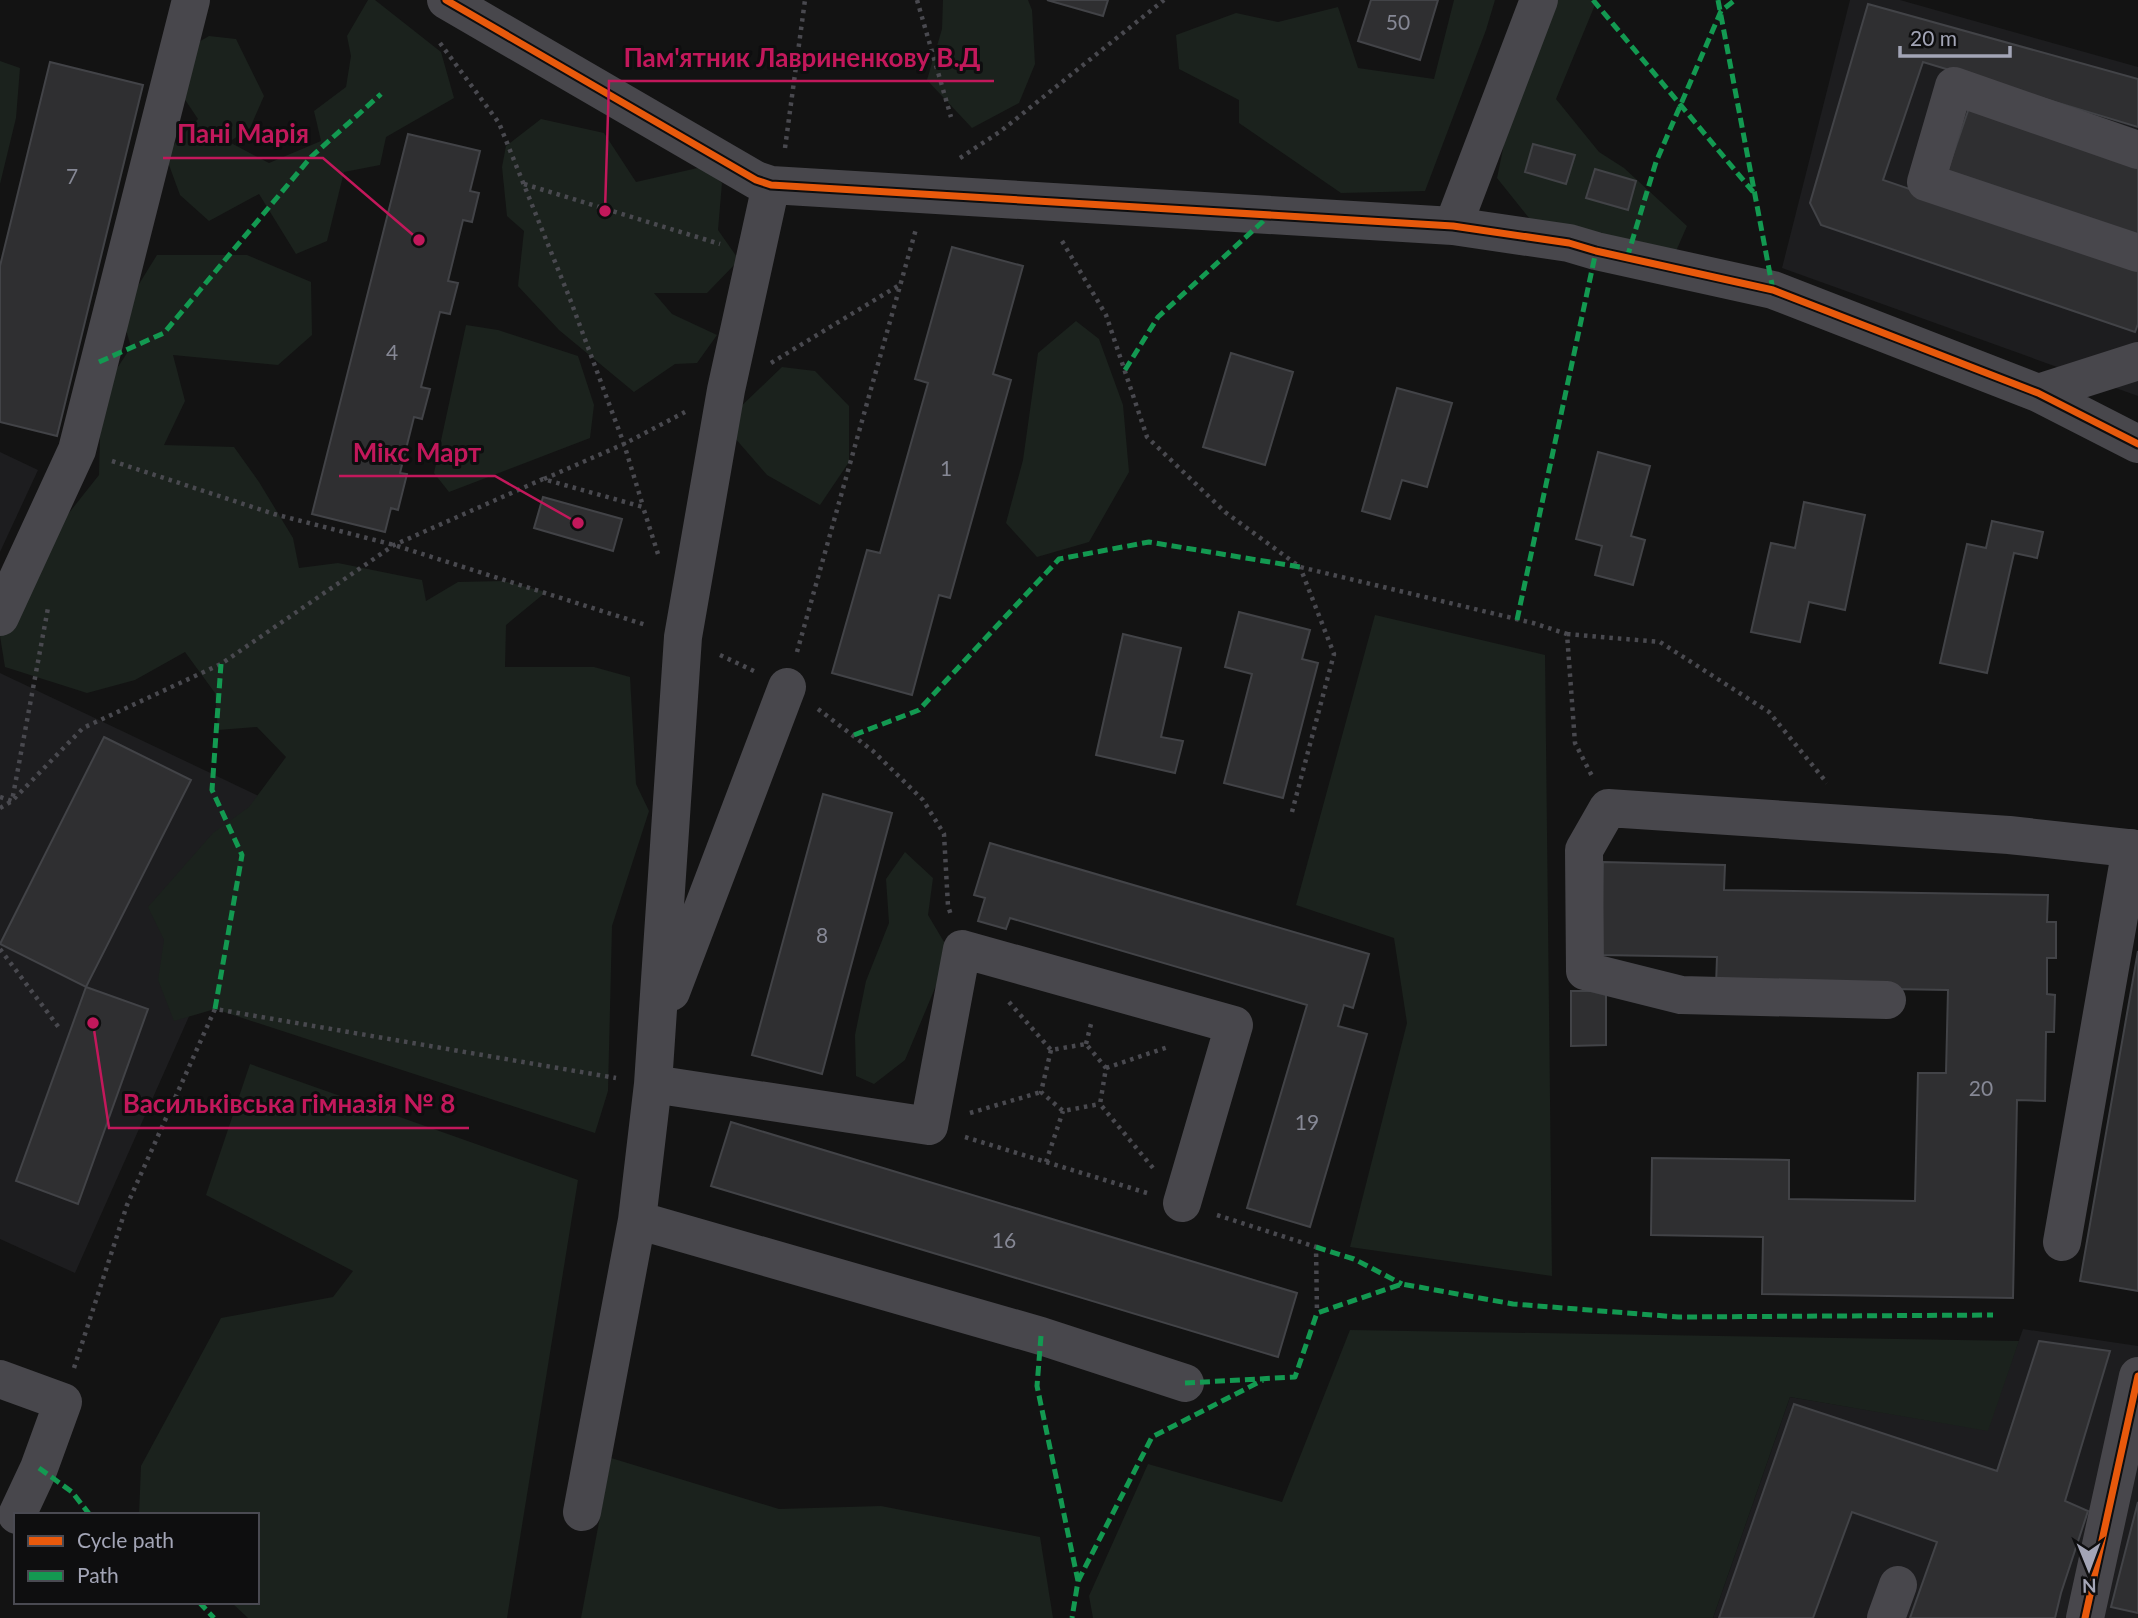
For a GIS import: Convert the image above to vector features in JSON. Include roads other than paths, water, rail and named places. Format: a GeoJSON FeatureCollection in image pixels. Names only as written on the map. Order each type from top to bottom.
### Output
{"type":"FeatureCollection","features":[{"type":"Feature","properties":{"kind":"street"},"geometry":{"type":"LineString","coordinates":[[0,617],[77,450],[191,0]]}},
{"type":"Feature","properties":{"kind":"street"},"geometry":{"type":"LineString","coordinates":[[1453,226],[1539,0]]}},
{"type":"Feature","properties":{"kind":"street"},"geometry":{"type":"LineString","coordinates":[[440,17],[756,180],[778,171],[925,195],[1453,226],[1569,243],[1773,290],[2038,393],[2138,444]]}},
{"type":"Feature","properties":{"kind":"street"},"geometry":{"type":"LineString","coordinates":[[2138,150],[1954,86],[1926,182],[2138,253]]}},
{"type":"Feature","properties":{"kind":"street"},"geometry":{"type":"LineString","coordinates":[[582,1512],[637,1220],[653,1084],[683,637],[726,390],[778,171]]}},
{"type":"Feature","properties":{"kind":"street"},"geometry":{"type":"LineString","coordinates":[[2038,393],[2138,361]]}},
{"type":"Feature","properties":{"kind":"street"},"geometry":{"type":"LineString","coordinates":[[657,1030],[786,687]]}},
{"type":"Feature","properties":{"kind":"street"},"geometry":{"type":"LineString","coordinates":[[1886,1000],[1681,995],[1585,971],[1584,850],[1608,807],[2009,835],[2135,849],[2062,1242]]}},
{"type":"Feature","properties":{"kind":"street"},"geometry":{"type":"LineString","coordinates":[[653,1084],[929,1126],[962,949],[1234,1025],[1182,1203]]}},
{"type":"Feature","properties":{"kind":"street"},"geometry":{"type":"LineString","coordinates":[[637,1220],[1041,1336],[1185,1383]]}},
{"type":"Feature","properties":{"kind":"street"},"geometry":{"type":"LineString","coordinates":[[2085,1618],[2138,1376]]}},
{"type":"Feature","properties":{"kind":"street"},"geometry":{"type":"LineString","coordinates":[[0,1379],[63,1402],[39,1468],[17,1513]]}},
{"type":"Feature","properties":{"kind":"street"},"geometry":{"type":"LineString","coordinates":[[0,1536],[6,1538],[14,1520]]}},
{"type":"Feature","properties":{"kind":"place","name":"Пам'ятник Лавриненкову В.Д"},"geometry":{"type":"Point","coordinates":[605,211]}},
{"type":"Feature","properties":{"kind":"place","name":"Панi Марiя"},"geometry":{"type":"Point","coordinates":[419,240]}},
{"type":"Feature","properties":{"kind":"place","name":"Мікс Март"},"geometry":{"type":"Point","coordinates":[578,523]}},
{"type":"Feature","properties":{"kind":"place","name":"Васильківська гімназія № 8"},"geometry":{"type":"Point","coordinates":[93,1023]}}]}
